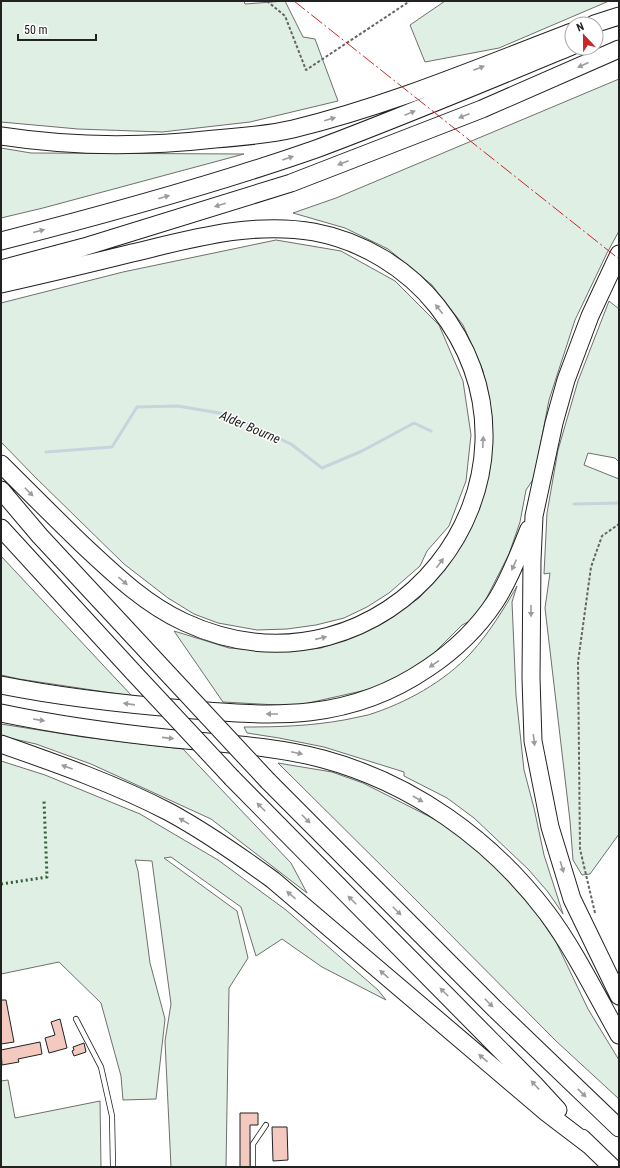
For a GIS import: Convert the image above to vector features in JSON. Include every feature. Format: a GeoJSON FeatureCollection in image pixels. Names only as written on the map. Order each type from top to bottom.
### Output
{"type":"FeatureCollection","features":[{"type":"Feature","properties":{"kind":"highway"},"geometry":{"type":"LineString","coordinates":[[604,21],[619,16]]}},
{"type":"Feature","properties":{"kind":"highway"},"geometry":{"type":"LineString","coordinates":[[604,30],[619,23]]}},
{"type":"Feature","properties":{"kind":"highway"},"geometry":{"type":"LineString","coordinates":[[1,136],[51,143],[117,145],[178,143],[260,135],[292,129],[359,111],[434,85],[564,35]]}},
{"type":"Feature","properties":{"kind":"highway"},"geometry":{"type":"LineString","coordinates":[[1,241],[104,214],[262,167],[374,127],[564,49]]}},
{"type":"Feature","properties":{"kind":"highway"},"geometry":{"type":"LineString","coordinates":[[1,270],[84,247],[291,183],[482,110],[619,49]]}},
{"type":"Feature","properties":{"kind":"highway"},"geometry":{"type":"LineString","coordinates":[[1,284],[193,238],[237,230],[286,229],[312,232],[336,238],[368,250],[394,265],[417,284],[444,315],[460,342],[472,369],[481,403],[484,440],[480,475],[465,521],[452,546],[425,580],[404,599],[367,622],[323,638],[281,644],[247,642],[216,635],[180,621],[158,608],[133,590],[100,561],[1,464]]}},
{"type":"Feature","properties":{"kind":"highway"},"geometry":{"type":"LineString","coordinates":[[619,254],[590,316],[566,380],[554,423],[534,516],[531,678],[533,740],[550,827],[572,899],[619,996]]}},
{"type":"Feature","properties":{"kind":"highway"},"geometry":{"type":"LineString","coordinates":[[1,490],[40,536],[268,781],[495,1009],[619,1128]]}},
{"type":"Feature","properties":{"kind":"highway"},"geometry":{"type":"LineString","coordinates":[[1,685],[137,705],[231,713],[301,713],[336,708],[370,699],[399,686],[444,657],[467,637],[481,622],[502,591],[534,516]]}},
{"type":"Feature","properties":{"kind":"highway"},"geometry":{"type":"LineString","coordinates":[[1,528],[232,778],[535,1085],[589,1145],[612,1167]]}},
{"type":"Feature","properties":{"kind":"highway"},"geometry":{"type":"LineString","coordinates":[[1,713],[103,730],[280,750],[352,768],[407,792],[433,807],[472,835],[510,870],[553,922],[619,1035]]}},
{"type":"Feature","properties":{"kind":"highway"},"geometry":{"type":"LineString","coordinates":[[1,744],[72,768],[170,812],[231,849],[274,880],[547,1113],[589,1145]]}},
{"type":"Feature","properties":{"kind":"lane"},"geometry":{"type":"LineString","coordinates":[[76,1019],[101,1067],[112,1116],[113,1167]]}},
{"type":"Feature","properties":{"kind":"lane"},"geometry":{"type":"LineString","coordinates":[[253,1167],[253,1144],[266,1125]]}},
{"type":"Feature","properties":{"kind":"path"},"geometry":{"type":"LineString","coordinates":[[267,1],[285,16],[306,70],[410,1]]}},
{"type":"Feature","properties":{"kind":"path"},"geometry":{"type":"LineString","coordinates":[[596,920],[580,849],[578,662],[591,567],[602,536],[619,524]]}},
{"type":"Feature","properties":{"kind":"green space"},"geometry":{"type":"Polygon","coordinates":[[[1,1],[244,1],[245,4],[285,1],[303,37],[315,39],[338,101],[250,122],[162,132],[78,129],[1,122],[1,1]]]}},
{"type":"Feature","properties":{"kind":"green space"},"geometry":{"type":"Polygon","coordinates":[[[445,1],[609,1],[574,16],[564,16],[564,20],[499,48],[425,62],[410,25],[445,1]]]}},
{"type":"Feature","properties":{"kind":"green space"},"geometry":{"type":"Polygon","coordinates":[[[619,79],[619,231],[575,320],[549,400],[534,478],[526,490],[520,522],[509,554],[484,603],[472,620],[462,625],[430,657],[384,686],[295,706],[223,702],[174,631],[229,648],[267,651],[321,648],[354,637],[385,622],[419,598],[447,567],[472,524],[488,474],[492,427],[483,371],[463,325],[432,285],[388,249],[345,228],[293,213],[336,198],[619,79]]]}},
{"type":"Feature","properties":{"kind":"green space"},"geometry":{"type":"Polygon","coordinates":[[[1,148],[31,153],[244,154],[1,218],[1,148]]]}},
{"type":"Feature","properties":{"kind":"green space"},"geometry":{"type":"Polygon","coordinates":[[[276,240],[341,251],[395,281],[439,325],[463,381],[471,435],[466,481],[449,526],[427,551],[420,566],[389,593],[367,607],[344,618],[316,625],[287,629],[257,630],[218,623],[194,614],[168,598],[124,564],[1,442],[1,303],[123,272],[276,240]]]}},
{"type":"Feature","properties":{"kind":"green space"},"geometry":{"type":"Polygon","coordinates":[[[609,301],[619,309],[619,462],[615,458],[588,453],[584,465],[619,479],[619,834],[590,874],[582,875],[573,860],[570,821],[545,608],[550,573],[544,574],[547,513],[558,450],[578,381],[609,301]]]}},
{"type":"Feature","properties":{"kind":"green space"},"geometry":{"type":"Polygon","coordinates":[[[1,556],[132,696],[1,675],[1,556]]]}},
{"type":"Feature","properties":{"kind":"green space"},"geometry":{"type":"Polygon","coordinates":[[[517,586],[512,602],[516,695],[524,770],[544,855],[563,914],[548,892],[528,869],[474,818],[447,798],[404,776],[404,772],[324,747],[247,733],[244,727],[294,726],[344,720],[368,715],[410,698],[437,682],[471,653],[496,621],[517,586]]]}},
{"type":"Feature","properties":{"kind":"green space"},"geometry":{"type":"Polygon","coordinates":[[[1,724],[83,737],[183,749],[291,863],[307,893],[211,819],[91,764],[36,744],[1,736],[1,724]]]}},
{"type":"Feature","properties":{"kind":"green space"},"geometry":{"type":"Polygon","coordinates":[[[1,761],[45,775],[140,814],[218,860],[286,910],[378,990],[386,1000],[322,967],[282,939],[256,956],[241,907],[171,857],[164,858],[237,911],[248,958],[229,988],[226,1167],[171,1167],[165,1041],[171,1004],[152,861],[135,860],[138,871],[150,963],[165,1019],[156,1099],[123,1100],[121,1076],[101,1003],[59,962],[1,974],[1,761]]]}},
{"type":"Feature","properties":{"kind":"green space"},"geometry":{"type":"Polygon","coordinates":[[[278,763],[332,772],[363,783],[448,826],[507,878],[532,907],[556,942],[588,1009],[619,1060],[619,1099],[556,1041],[278,763]]]}},
{"type":"Feature","properties":{"kind":"green space"},"geometry":{"type":"Polygon","coordinates":[[[8,1080],[15,1118],[100,1101],[101,1167],[1,1167],[1,1081],[8,1080]]]}},
{"type":"Feature","properties":{"kind":"building"},"geometry":{"type":"Polygon","coordinates":[[[1,1000],[6,1000],[14,1042],[1,1044],[1,1000]]]}},
{"type":"Feature","properties":{"kind":"building"},"geometry":{"type":"Polygon","coordinates":[[[60,1019],[67,1048],[49,1053],[45,1038],[55,1035],[51,1022],[60,1019]]]}},
{"type":"Feature","properties":{"kind":"building"},"geometry":{"type":"Polygon","coordinates":[[[40,1042],[42,1054],[18,1059],[19,1062],[2,1065],[1,1050],[40,1042]]]}},
{"type":"Feature","properties":{"kind":"building"},"geometry":{"type":"Polygon","coordinates":[[[84,1043],[86,1052],[74,1056],[72,1051],[74,1050],[73,1047],[84,1043]]]}},
{"type":"Feature","properties":{"kind":"building"},"geometry":{"type":"Polygon","coordinates":[[[240,1113],[258,1113],[258,1125],[250,1125],[250,1167],[240,1167],[240,1113]]]}},
{"type":"Feature","properties":{"kind":"building"},"geometry":{"type":"Polygon","coordinates":[[[272,1127],[287,1127],[288,1160],[273,1161],[272,1127]]]}},
{"type":"Feature","properties":{"kind":"waterway","name":"Alder Bourne"},"geometry":{"type":"LineString","coordinates":[[46,452],[112,447],[137,407],[178,406],[225,414],[291,444],[322,468],[362,451],[414,423],[431,431]]}},
{"type":"Feature","properties":{"kind":"waterway","name":"Alder Bourne"},"geometry":{"type":"LineString","coordinates":[[574,504],[619,503]]}},
{"type":"Feature","properties":{"kind":"hedge"},"geometry":{"type":"LineString","coordinates":[[1,884],[47,877],[44,801]]}},
{"type":"Feature","properties":{"kind":"power"},"geometry":{"type":"LineString","coordinates":[[294,1],[619,259]]}}]}
